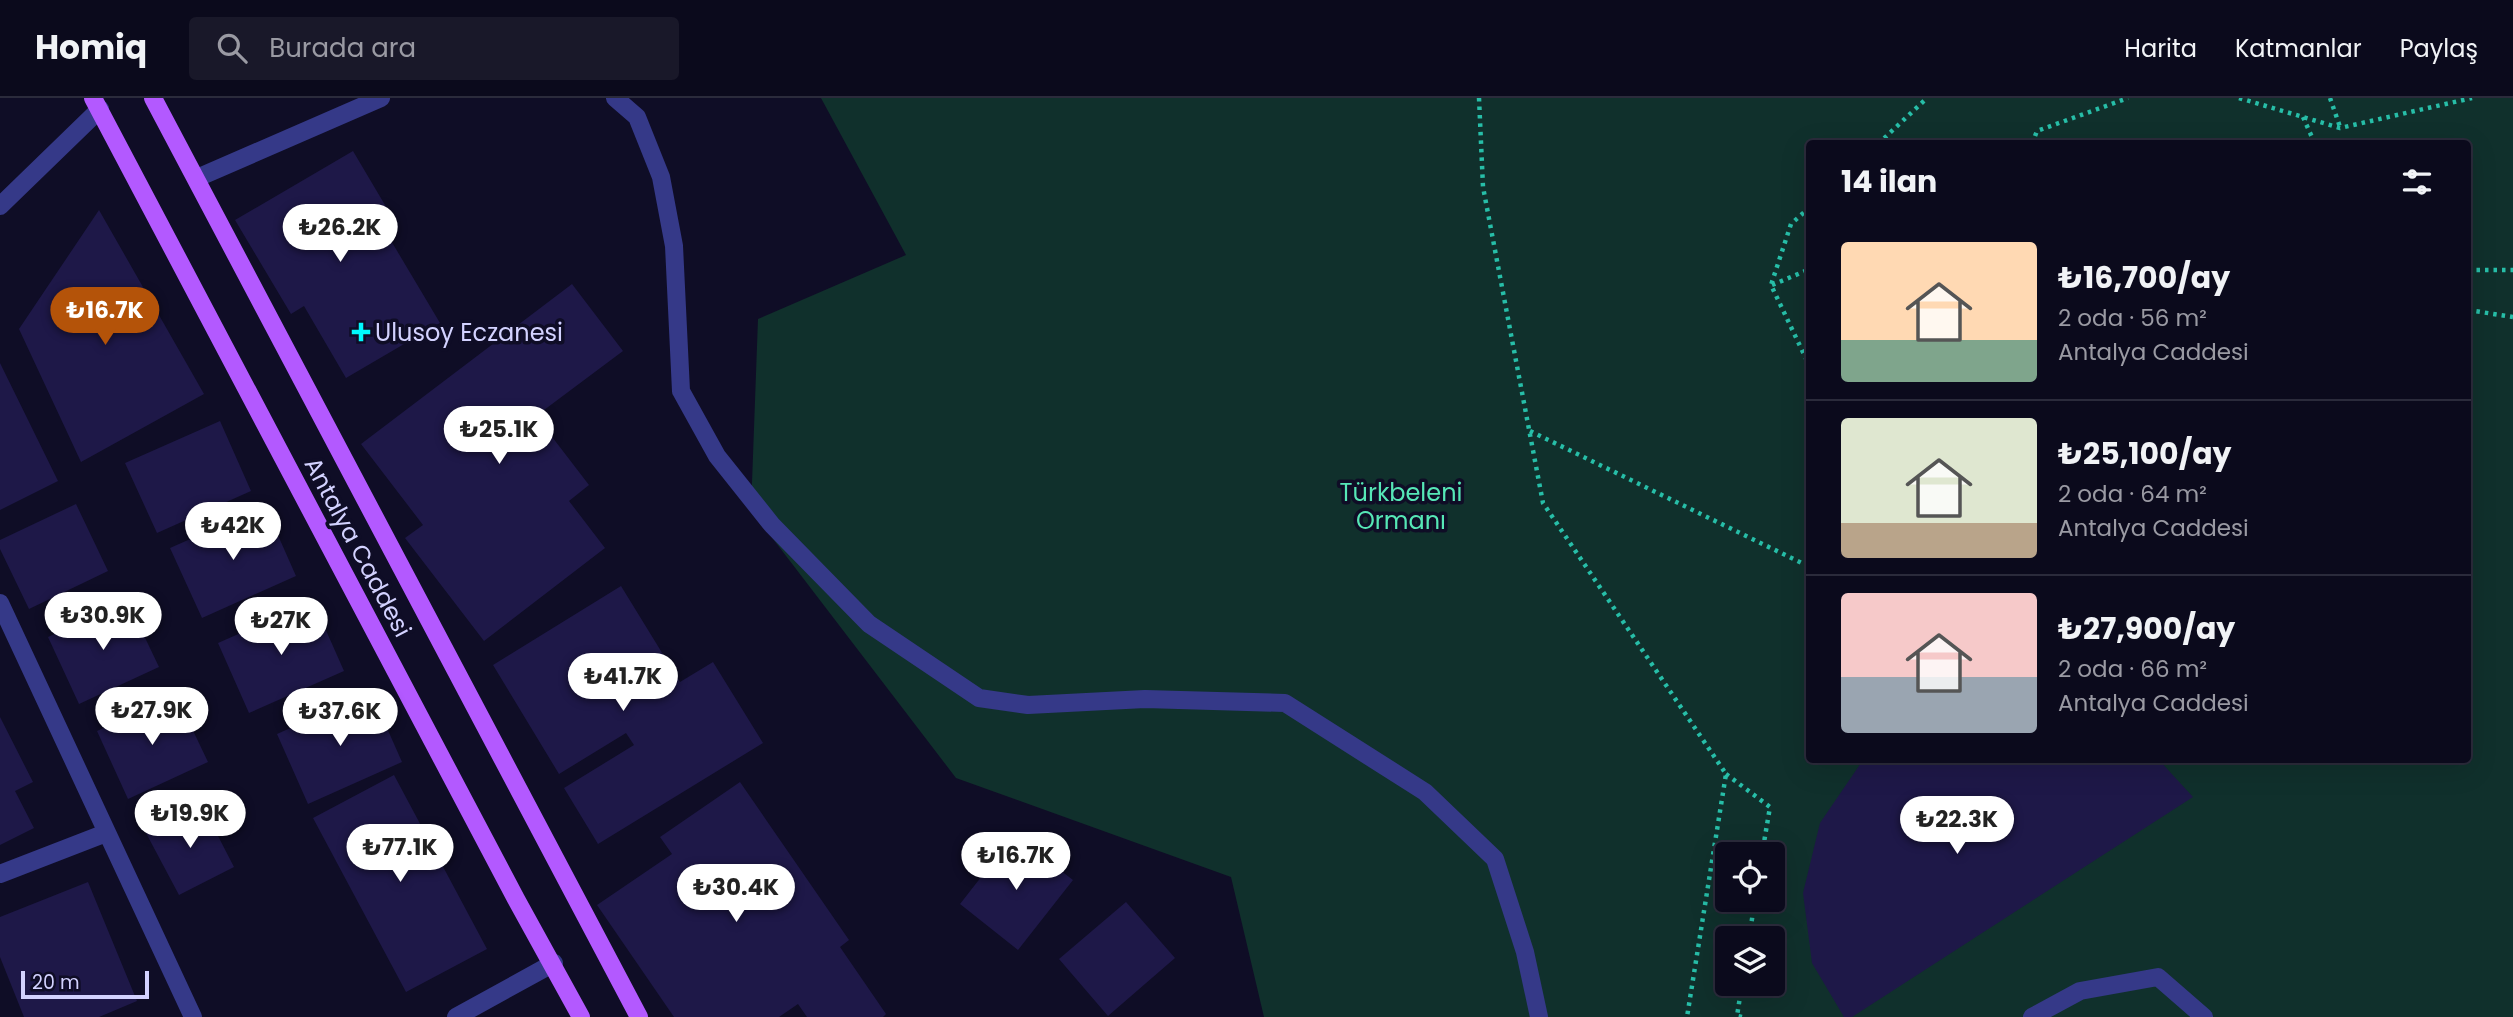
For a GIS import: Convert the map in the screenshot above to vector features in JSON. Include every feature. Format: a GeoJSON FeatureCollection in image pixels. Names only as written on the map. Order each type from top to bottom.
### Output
{"type":"FeatureCollection","features":[{"type":"Feature","properties":{"kind":"main road","name":"Antalya Caddesi"},"geometry":{"type":"LineString","coordinates":[[153,98],[639,1017]]}},
{"type":"Feature","properties":{"kind":"main road","name":"Antalya Caddesi"},"geometry":{"type":"LineString","coordinates":[[97,103],[516,899],[582,1017]]}},
{"type":"Feature","properties":{"kind":"street"},"geometry":{"type":"LineString","coordinates":[[197,178],[381,98]]}},
{"type":"Feature","properties":{"kind":"street"},"geometry":{"type":"LineString","coordinates":[[615,98],[637,117],[662,177],[674,246],[681,391],[716,456],[756,505],[869,624],[979,698],[1027,705],[1145,699],[1284,703],[1425,792],[1495,859],[1525,952],[1539,1017]]}},
{"type":"Feature","properties":{"kind":"street"},"geometry":{"type":"LineString","coordinates":[[0,206],[97,103]]}},
{"type":"Feature","properties":{"kind":"street"},"geometry":{"type":"LineString","coordinates":[[0,603],[193,1017]]}},
{"type":"Feature","properties":{"kind":"street"},"geometry":{"type":"LineString","coordinates":[[0,874],[106,832]]}},
{"type":"Feature","properties":{"kind":"street"},"geometry":{"type":"LineString","coordinates":[[456,1017],[554,963]]}},
{"type":"Feature","properties":{"kind":"street"},"geometry":{"type":"LineString","coordinates":[[2032,1017],[2080,991],[2158,977],[2204,1017]]}},
{"type":"Feature","properties":{"kind":"path"},"geometry":{"type":"LineString","coordinates":[[1479,98],[1483,187],[1543,503],[1726,774],[1770,807],[1764,842]]}},
{"type":"Feature","properties":{"kind":"path"},"geometry":{"type":"LineString","coordinates":[[1882,140],[1927,98]]}},
{"type":"Feature","properties":{"kind":"path"},"geometry":{"type":"LineString","coordinates":[[2034,140],[2037,131],[2128,98]]}},
{"type":"Feature","properties":{"kind":"path"},"geometry":{"type":"LineString","coordinates":[[2239,98],[2340,128],[2472,98]]}},
{"type":"Feature","properties":{"kind":"path"},"geometry":{"type":"LineString","coordinates":[[2330,98],[2340,128]]}},
{"type":"Feature","properties":{"kind":"path"},"geometry":{"type":"LineString","coordinates":[[2303,117],[2313,140]]}},
{"type":"Feature","properties":{"kind":"path"},"geometry":{"type":"LineString","coordinates":[[1806,211],[1791,224],[1771,285],[1806,359]]}},
{"type":"Feature","properties":{"kind":"path"},"geometry":{"type":"LineString","coordinates":[[2471,270],[2513,270]]}},
{"type":"Feature","properties":{"kind":"path"},"geometry":{"type":"LineString","coordinates":[[1771,285],[1806,271]]}},
{"type":"Feature","properties":{"kind":"path"},"geometry":{"type":"LineString","coordinates":[[2471,310],[2513,317]]}},
{"type":"Feature","properties":{"kind":"path"},"geometry":{"type":"LineString","coordinates":[[1529,430],[1806,565]]}},
{"type":"Feature","properties":{"kind":"path"},"geometry":{"type":"LineString","coordinates":[[1687,1017],[1726,774]]}},
{"type":"Feature","properties":{"kind":"path"},"geometry":{"type":"LineString","coordinates":[[1740,996],[1737,1016],[1742,1017]]}},
{"type":"Feature","properties":{"kind":"green space","name":"Türkbeleni Ormanı"},"geometry":{"type":"Polygon","coordinates":[[[821,98],[2513,98],[2513,1017],[1264,1017],[1231,877],[956,778],[751,510],[758,319],[906,255],[821,98]]]}},
{"type":"Feature","properties":{"kind":"building"},"geometry":{"type":"Polygon","coordinates":[[[353,151],[398,227],[387,234],[440,323],[346,378],[304,306],[291,314],[235,220],[353,151]]]}},
{"type":"Feature","properties":{"kind":"building"},"geometry":{"type":"Polygon","coordinates":[[[99,210],[204,394],[81,462],[19,329],[99,210]]]}},
{"type":"Feature","properties":{"kind":"building"},"geometry":{"type":"Polygon","coordinates":[[[572,284],[623,351],[536,416],[589,485],[569,501],[605,548],[484,641],[405,538],[423,525],[361,444],[572,284]]]}},
{"type":"Feature","properties":{"kind":"building"},"geometry":{"type":"Polygon","coordinates":[[[0,363],[58,481],[0,510],[0,363]]]}},
{"type":"Feature","properties":{"kind":"building"},"geometry":{"type":"Polygon","coordinates":[[[220,421],[251,491],[157,533],[125,463],[220,421]]]}},
{"type":"Feature","properties":{"kind":"building"},"geometry":{"type":"Polygon","coordinates":[[[76,504],[108,571],[29,609],[0,549],[0,540],[76,504]]]}},
{"type":"Feature","properties":{"kind":"building"},"geometry":{"type":"Polygon","coordinates":[[[265,506],[296,576],[202,618],[170,548],[265,506]]]}},
{"type":"Feature","properties":{"kind":"building"},"geometry":{"type":"Polygon","coordinates":[[[621,586],[680,682],[713,662],[763,743],[598,844],[564,788],[634,745],[626,733],[559,774],[493,665],[621,586]]]}},
{"type":"Feature","properties":{"kind":"building"},"geometry":{"type":"Polygon","coordinates":[[[127,600],[159,667],[79,704],[48,637],[127,600]]]}},
{"type":"Feature","properties":{"kind":"building"},"geometry":{"type":"Polygon","coordinates":[[[313,601],[344,671],[249,713],[218,643],[313,601]]]}},
{"type":"Feature","properties":{"kind":"building"},"geometry":{"type":"Polygon","coordinates":[[[371,692],[402,762],[308,804],[277,734],[371,692]]]}},
{"type":"Feature","properties":{"kind":"building"},"geometry":{"type":"Polygon","coordinates":[[[176,695],[208,762],[128,799],[97,731],[176,695]]]}},
{"type":"Feature","properties":{"kind":"building"},"geometry":{"type":"Polygon","coordinates":[[[0,717],[33,782],[15,791],[34,828],[0,845],[0,717]]]}},
{"type":"Feature","properties":{"kind":"building"},"geometry":{"type":"Polygon","coordinates":[[[1861,763],[2162,763],[2193,797],[1852,1017],[1844,1017],[1812,963],[1803,893],[1820,823],[1861,763]]]}},
{"type":"Feature","properties":{"kind":"building"},"geometry":{"type":"Polygon","coordinates":[[[394,775],[487,949],[406,992],[313,818],[394,775]]]}},
{"type":"Feature","properties":{"kind":"building"},"geometry":{"type":"Polygon","coordinates":[[[740,782],[849,940],[840,947],[886,1014],[883,1017],[807,1017],[798,1004],[779,1017],[674,1017],[597,905],[672,854],[660,837],[740,782]]]}},
{"type":"Feature","properties":{"kind":"building"},"geometry":{"type":"Polygon","coordinates":[[[202,805],[234,867],[179,895],[146,833],[202,805]]]}},
{"type":"Feature","properties":{"kind":"building"},"geometry":{"type":"Polygon","coordinates":[[[1014,835],[1073,880],[1018,950],[960,904],[1014,835]]]}},
{"type":"Feature","properties":{"kind":"building"},"geometry":{"type":"Polygon","coordinates":[[[88,882],[137,1001],[99,1017],[24,1017],[0,957],[0,917],[88,882]]]}},
{"type":"Feature","properties":{"kind":"building"},"geometry":{"type":"Polygon","coordinates":[[[1126,902],[1175,958],[1108,1016],[1059,959],[1126,902]]]}},
{"type":"Feature","properties":{"kind":"place","name":"Ulusoy Eczanesi"},"geometry":{"type":"Point","coordinates":[361,332]}}]}
